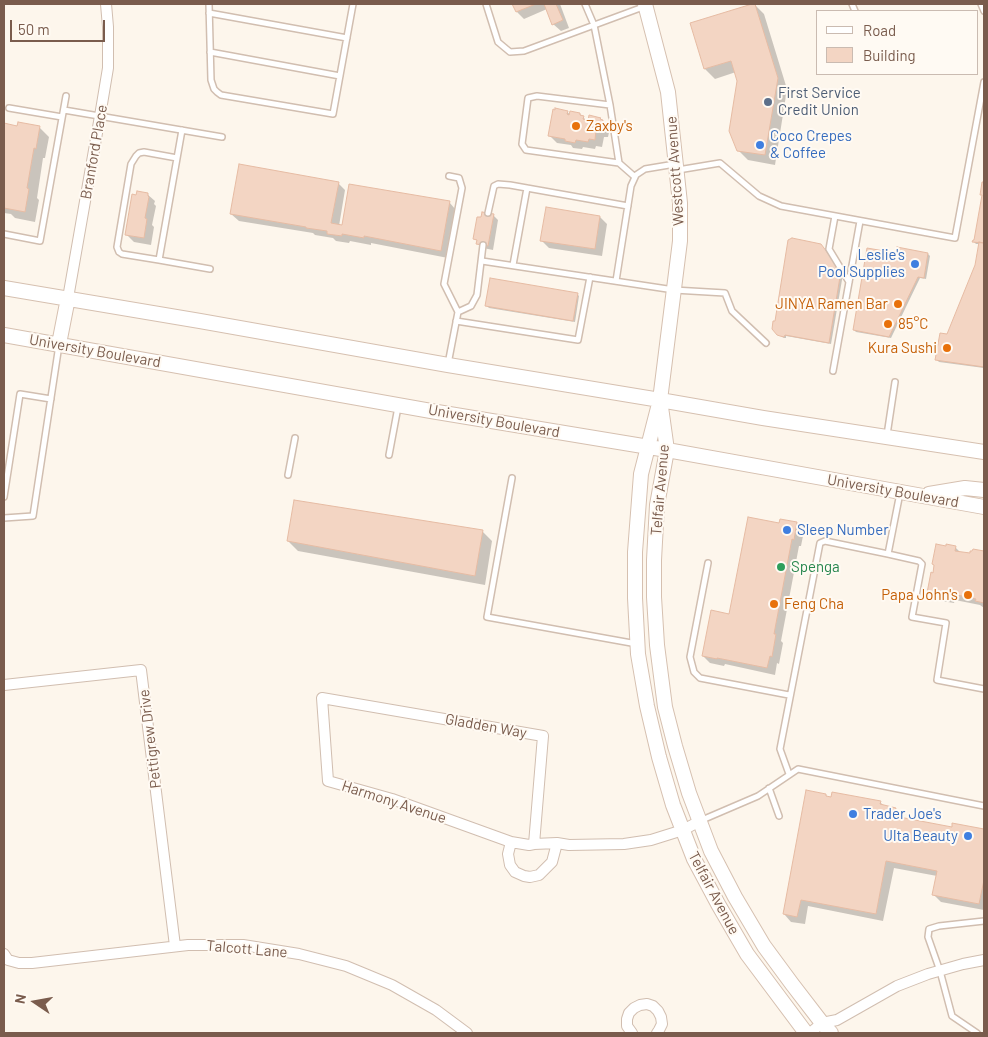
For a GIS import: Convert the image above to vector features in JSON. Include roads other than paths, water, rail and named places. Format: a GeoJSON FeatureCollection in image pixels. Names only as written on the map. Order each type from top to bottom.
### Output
{"type":"FeatureCollection","features":[{"type":"Feature","properties":{"kind":"main road","name":"Westcott Avenue"},"geometry":{"type":"LineString","coordinates":[[648,4],[668,92],[680,203],[680,241],[660,400]]}},
{"type":"Feature","properties":{"kind":"main road"},"geometry":{"type":"LineString","coordinates":[[4,288],[763,418],[984,452]]}},
{"type":"Feature","properties":{"kind":"main road"},"geometry":{"type":"LineString","coordinates":[[59,344],[68,298]]}},
{"type":"Feature","properties":{"kind":"main road","name":"University Boulevard"},"geometry":{"type":"LineString","coordinates":[[4,335],[984,507]]}},
{"type":"Feature","properties":{"kind":"main road","name":"Telfair Avenue"},"geometry":{"type":"LineString","coordinates":[[660,400],[641,474],[635,552],[638,654],[647,706],[673,805],[694,859],[747,954],[806,1033]]}},
{"type":"Feature","properties":{"kind":"main road","name":"Telfair Avenue"},"geometry":{"type":"LineString","coordinates":[[660,400],[667,450],[657,505],[654,597],[657,645],[665,707],[681,765],[711,851],[764,946],[827,1028]]}},
{"type":"Feature","properties":{"kind":"main road"},"geometry":{"type":"LineString","coordinates":[[916,496],[965,488],[984,490]]}},
{"type":"Feature","properties":{"kind":"street","name":"Branford Place"},"geometry":{"type":"LineString","coordinates":[[68,298],[108,68],[106,4]]}},
{"type":"Feature","properties":{"kind":"street","name":"Pettigrew Drive"},"geometry":{"type":"LineString","coordinates":[[4,685],[141,670],[175,946]]}},
{"type":"Feature","properties":{"kind":"street","name":"Harmony Avenue"},"geometry":{"type":"LineString","coordinates":[[322,698],[328,781],[392,799],[510,842],[569,845],[624,844],[652,840],[683,830],[700,821]]}},
{"type":"Feature","properties":{"kind":"street","name":"Gladden Way"},"geometry":{"type":"LineString","coordinates":[[322,698],[543,736],[534,844]]}},
{"type":"Feature","properties":{"kind":"street"},"geometry":{"type":"LineString","coordinates":[[510,842],[508,854],[510,866],[515,872],[530,877],[539,875],[552,862],[557,843]]}},
{"type":"Feature","properties":{"kind":"street","name":"Talcott Lane"},"geometry":{"type":"LineString","coordinates":[[6,957],[20,963],[32,963],[188,944],[243,945],[299,954],[346,966],[392,985],[436,1010],[467,1033]]}},
{"type":"Feature","properties":{"kind":"street"},"geometry":{"type":"LineString","coordinates":[[810,1033],[827,1028],[837,1020],[897,986],[928,974],[984,960]]}},
{"type":"Feature","properties":{"kind":"street"},"geometry":{"type":"LineString","coordinates":[[632,1033],[627,1026],[629,1013],[640,1004],[646,1004],[653,1006],[661,1017],[662,1024],[657,1033]]}},
{"type":"Feature","properties":{"kind":"lane"},"geometry":{"type":"LineString","coordinates":[[209,4],[211,80],[214,89],[220,95],[333,114],[353,4]]}},
{"type":"Feature","properties":{"kind":"lane"},"geometry":{"type":"LineString","coordinates":[[486,4],[498,42],[510,52],[524,51],[648,4]]}},
{"type":"Feature","properties":{"kind":"lane"},"geometry":{"type":"LineString","coordinates":[[585,4],[594,25],[619,163]]}},
{"type":"Feature","properties":{"kind":"lane"},"geometry":{"type":"LineString","coordinates":[[981,4],[984,11]]}},
{"type":"Feature","properties":{"kind":"lane"},"geometry":{"type":"LineString","coordinates":[[209,13],[347,38]]}},
{"type":"Feature","properties":{"kind":"lane"},"geometry":{"type":"LineString","coordinates":[[210,52],[340,76]]}},
{"type":"Feature","properties":{"kind":"lane"},"geometry":{"type":"LineString","coordinates":[[616,281],[631,186],[635,177],[645,169],[720,163],[759,196],[781,206],[956,238],[984,82]]}},
{"type":"Feature","properties":{"kind":"lane"},"geometry":{"type":"LineString","coordinates":[[4,234],[40,240],[66,96]]}},
{"type":"Feature","properties":{"kind":"lane"},"geometry":{"type":"LineString","coordinates":[[610,105],[537,96],[528,98],[522,144],[526,150],[619,163],[635,177]]}},
{"type":"Feature","properties":{"kind":"lane"},"geometry":{"type":"LineString","coordinates":[[9,108],[62,117]]}},
{"type":"Feature","properties":{"kind":"lane"},"geometry":{"type":"LineString","coordinates":[[64,110],[222,137]]}},
{"type":"Feature","properties":{"kind":"lane"},"geometry":{"type":"LineString","coordinates":[[159,260],[182,130]]}},
{"type":"Feature","properties":{"kind":"lane"},"geometry":{"type":"LineString","coordinates":[[177,158],[144,152],[139,153],[133,159],[117,247],[119,252],[127,255],[210,270]]}},
{"type":"Feature","properties":{"kind":"lane"},"geometry":{"type":"LineString","coordinates":[[448,365],[458,312],[444,284],[462,195],[459,178],[449,176]]}},
{"type":"Feature","properties":{"kind":"lane"},"geometry":{"type":"LineString","coordinates":[[488,213],[494,186],[498,184],[628,206]]}},
{"type":"Feature","properties":{"kind":"lane"},"geometry":{"type":"LineString","coordinates":[[513,265],[527,188]]}},
{"type":"Feature","properties":{"kind":"lane"},"geometry":{"type":"LineString","coordinates":[[835,216],[829,249],[849,282]]}},
{"type":"Feature","properties":{"kind":"lane"},"geometry":{"type":"LineString","coordinates":[[833,371],[860,220]]}},
{"type":"Feature","properties":{"kind":"lane"},"geometry":{"type":"LineString","coordinates":[[458,312],[471,306],[476,295],[483,245]]}},
{"type":"Feature","properties":{"kind":"lane"},"geometry":{"type":"LineString","coordinates":[[482,261],[674,290],[725,293],[732,311],[766,343]]}},
{"type":"Feature","properties":{"kind":"lane"},"geometry":{"type":"LineString","coordinates":[[456,321],[578,340],[590,277]]}},
{"type":"Feature","properties":{"kind":"lane"},"geometry":{"type":"LineString","coordinates":[[4,518],[33,516],[59,344]]}},
{"type":"Feature","properties":{"kind":"lane"},"geometry":{"type":"LineString","coordinates":[[886,438],[895,382]]}},
{"type":"Feature","properties":{"kind":"lane"},"geometry":{"type":"LineString","coordinates":[[4,497],[20,394],[51,399]]}},
{"type":"Feature","properties":{"kind":"lane"},"geometry":{"type":"LineString","coordinates":[[389,455],[399,405]]}},
{"type":"Feature","properties":{"kind":"lane"},"geometry":{"type":"LineString","coordinates":[[288,475],[295,438]]}},
{"type":"Feature","properties":{"kind":"lane"},"geometry":{"type":"LineString","coordinates":[[512,478],[487,617],[638,644]]}},
{"type":"Feature","properties":{"kind":"lane"},"geometry":{"type":"LineString","coordinates":[[888,554],[900,493]]}},
{"type":"Feature","properties":{"kind":"lane"},"geometry":{"type":"LineString","coordinates":[[789,774],[780,748],[820,543],[825,541],[919,561],[922,564],[912,616],[946,623],[936,680],[984,689]]}},
{"type":"Feature","properties":{"kind":"lane"},"geometry":{"type":"LineString","coordinates":[[708,563],[690,657],[694,672],[700,678],[789,695]]}},
{"type":"Feature","properties":{"kind":"lane"},"geometry":{"type":"LineString","coordinates":[[700,821],[758,796],[798,769],[984,806]]}},
{"type":"Feature","properties":{"kind":"lane"},"geometry":{"type":"LineString","coordinates":[[769,788],[779,816]]}},
{"type":"Feature","properties":{"kind":"lane"},"geometry":{"type":"LineString","coordinates":[[977,1033],[952,1016],[940,971],[928,937],[929,929],[939,926],[984,921]]}},
{"type":"Feature","properties":{"kind":"place","name":"First Service Credit Union"},"geometry":{"type":"Point","coordinates":[768,102]}},
{"type":"Feature","properties":{"kind":"place","name":"Zaxby's"},"geometry":{"type":"Point","coordinates":[576,126]}},
{"type":"Feature","properties":{"kind":"place","name":"Coco Crepes & Coffee"},"geometry":{"type":"Point","coordinates":[760,145]}},
{"type":"Feature","properties":{"kind":"place","name":"Leslie's Pool Supplies"},"geometry":{"type":"Point","coordinates":[915,264]}},
{"type":"Feature","properties":{"kind":"place","name":"JINYA Ramen Bar"},"geometry":{"type":"Point","coordinates":[898,304]}},
{"type":"Feature","properties":{"kind":"place","name":"85°C"},"geometry":{"type":"Point","coordinates":[888,324]}},
{"type":"Feature","properties":{"kind":"place","name":"Kura Sushi"},"geometry":{"type":"Point","coordinates":[947,348]}},
{"type":"Feature","properties":{"kind":"place","name":"Sleep Number"},"geometry":{"type":"Point","coordinates":[787,530]}},
{"type":"Feature","properties":{"kind":"place","name":"Spenga"},"geometry":{"type":"Point","coordinates":[781,567]}},
{"type":"Feature","properties":{"kind":"place","name":"Papa John's"},"geometry":{"type":"Point","coordinates":[968,595]}},
{"type":"Feature","properties":{"kind":"place","name":"Feng Cha"},"geometry":{"type":"Point","coordinates":[774,604]}},
{"type":"Feature","properties":{"kind":"place","name":"Trader Joe's"},"geometry":{"type":"Point","coordinates":[853,814]}},
{"type":"Feature","properties":{"kind":"place","name":"Ulta Beauty"},"geometry":{"type":"Point","coordinates":[968,836]}}]}
